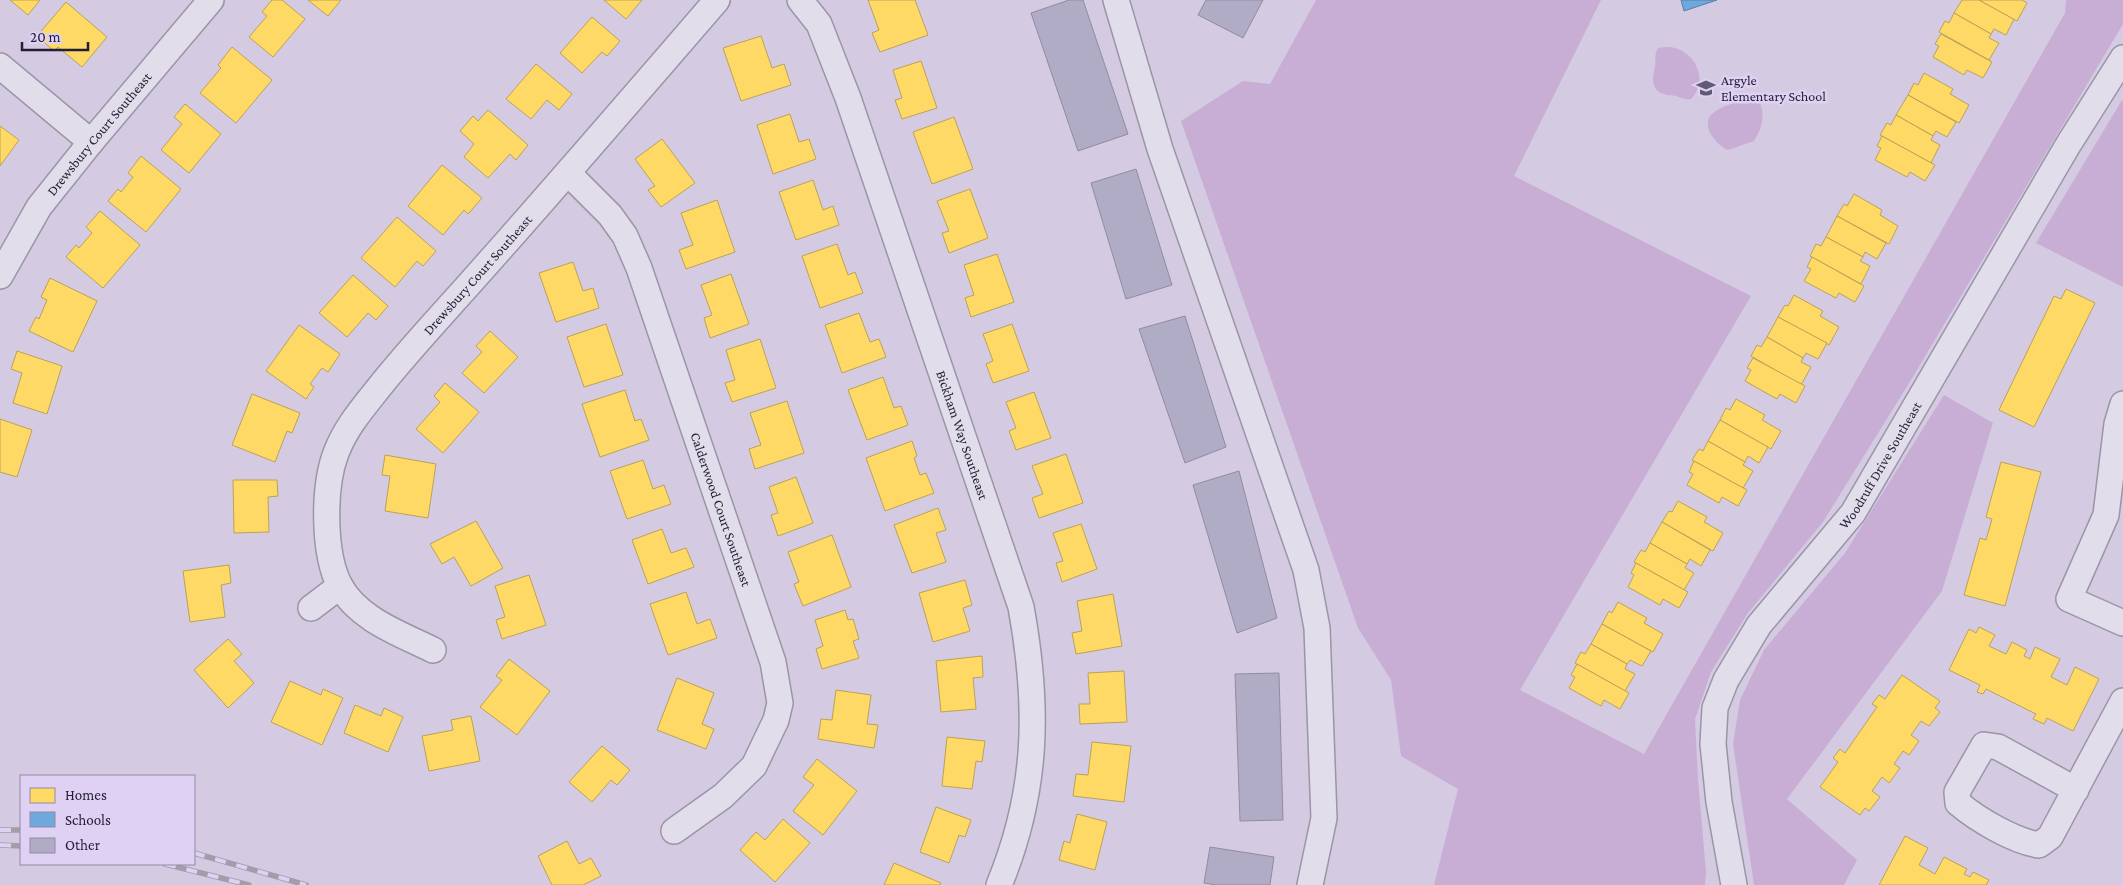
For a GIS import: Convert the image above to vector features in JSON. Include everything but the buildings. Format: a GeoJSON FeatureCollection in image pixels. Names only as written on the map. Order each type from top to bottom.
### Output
{"type":"FeatureCollection","features":[{"type":"Feature","properties":{"kind":"street","name":"Drewsbury Court Southeast"},"geometry":{"type":"LineString","coordinates":[[0,276],[39,207],[90,142],[211,0]]}},
{"type":"Feature","properties":{"kind":"street","name":"Drewsbury Court Southeast"},"geometry":{"type":"LineString","coordinates":[[433,650],[381,624],[356,607],[340,586],[331,560],[327,495],[336,454],[350,426],[392,371],[568,173],[717,0]]}},
{"type":"Feature","properties":{"kind":"street","name":"Bickham Way Southeast"},"geometry":{"type":"LineString","coordinates":[[800,0],[819,24],[838,72],[1021,607],[1031,672],[1034,720],[1031,761],[1017,836],[999,885]]}},
{"type":"Feature","properties":{"kind":"street"},"geometry":{"type":"LineString","coordinates":[[1116,0],[1160,149],[1306,570],[1313,599],[1317,628],[1324,818],[1310,885]]}},
{"type":"Feature","properties":{"kind":"street","name":"Woodruff Drive Southeast"},"geometry":{"type":"LineString","coordinates":[[1734,885],[1719,802],[1713,744],[1715,708],[1726,680],[1758,625],[1853,513],[2068,145],[2123,58]]}},
{"type":"Feature","properties":{"kind":"street"},"geometry":{"type":"LineString","coordinates":[[0,66],[90,142]]}},
{"type":"Feature","properties":{"kind":"street","name":"Calderwood Court Southeast"},"geometry":{"type":"LineString","coordinates":[[568,173],[610,215],[626,236],[639,268],[773,662],[778,684],[780,702],[776,720],[754,766],[723,796],[674,831]]}},
{"type":"Feature","properties":{"kind":"street"},"geometry":{"type":"LineString","coordinates":[[2123,404],[2117,424],[2106,515],[2069,599],[2123,623]]}},
{"type":"Feature","properties":{"kind":"street"},"geometry":{"type":"LineString","coordinates":[[311,608],[340,586]]}},
{"type":"Feature","properties":{"kind":"street"},"geometry":{"type":"LineString","coordinates":[[2076,790],[1998,748],[1984,745],[1956,792],[1958,803],[1968,812],[2025,843],[2039,846],[2050,837],[2076,790],[2123,701]]}},
{"type":"Feature","properties":{"kind":"shaded area"},"geometry":{"type":"Polygon","coordinates":[[[1316,0],[1601,0],[1514,176],[1751,296],[1520,690],[1644,754],[2065,13],[2066,0],[2123,0],[2123,24],[1911,380],[1823,522],[1748,613],[1711,672],[1695,719],[1706,872],[1705,885],[1434,885],[1458,789],[1401,756],[1391,680],[1358,628],[1181,121],[1243,81],[1270,84],[1316,0]]]}},
{"type":"Feature","properties":{"kind":"shaded area"},"geometry":{"type":"Polygon","coordinates":[[[1665,47],[1683,51],[1696,64],[1699,82],[1697,91],[1691,99],[1666,95],[1655,87],[1653,75],[1656,53],[1658,48],[1665,47]]]}},
{"type":"Feature","properties":{"kind":"shaded area"},"geometry":{"type":"Polygon","coordinates":[[[1743,100],[1759,101],[1763,116],[1761,126],[1754,141],[1728,150],[1719,144],[1711,134],[1708,128],[1709,118],[1713,113],[1727,105],[1743,100]]]}},
{"type":"Feature","properties":{"kind":"shaded area"},"geometry":{"type":"Polygon","coordinates":[[[2123,101],[2123,287],[2036,243],[2123,101]]]}},
{"type":"Feature","properties":{"kind":"shaded area"},"geometry":{"type":"Polygon","coordinates":[[[1944,395],[1993,423],[1942,591],[1787,799],[1857,860],[1844,885],[1754,885],[1733,744],[1740,700],[1764,650],[1845,553],[1944,395]]]}},
{"type":"Feature","properties":{"kind":"railway"},"geometry":{"type":"LineString","coordinates":[[0,830],[20,830]]}},
{"type":"Feature","properties":{"kind":"railway"},"geometry":{"type":"LineString","coordinates":[[0,845],[20,846]]}},
{"type":"Feature","properties":{"kind":"railway"},"geometry":{"type":"LineString","coordinates":[[195,853],[306,885]]}},
{"type":"Feature","properties":{"kind":"railway"},"geometry":{"type":"LineString","coordinates":[[169,865],[249,885]]}},
{"type":"Feature","properties":{"kind":"place","name":"Argyle Elementary School"},"geometry":{"type":"Point","coordinates":[1706,88]}}]}
